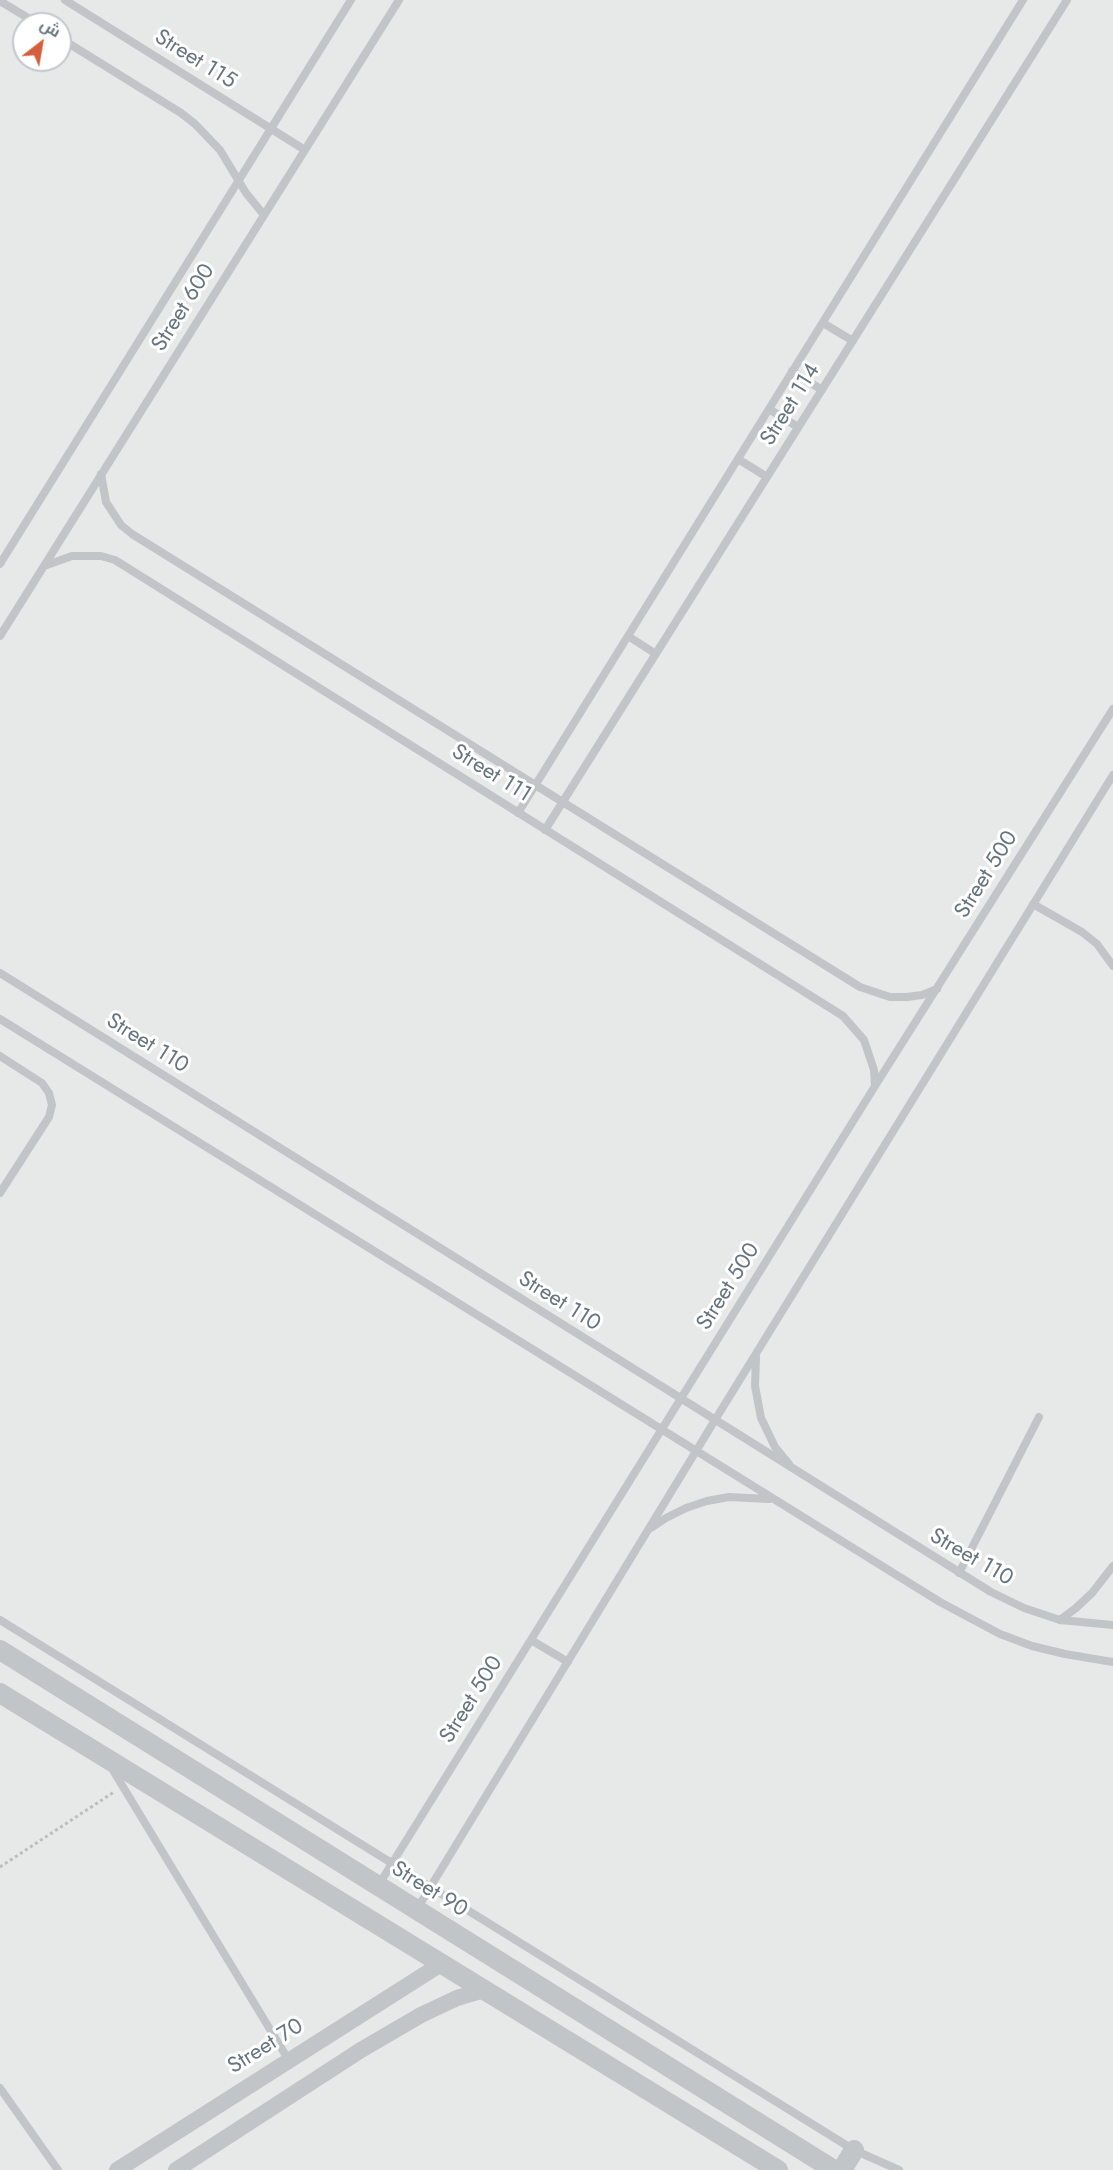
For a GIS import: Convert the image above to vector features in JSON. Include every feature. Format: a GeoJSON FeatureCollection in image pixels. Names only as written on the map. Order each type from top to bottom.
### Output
{"type":"FeatureCollection","features":[{"type":"Feature","properties":{"kind":"street","name":"Street 90"},"geometry":{"type":"LineString","coordinates":[[0,1650],[834,2170]]}},
{"type":"Feature","properties":{"kind":"street"},"geometry":{"type":"LineString","coordinates":[[0,1693],[778,2170]]}},
{"type":"Feature","properties":{"kind":"street","name":"Street 70"},"geometry":{"type":"LineString","coordinates":[[117,2170],[441,1964]]}},
{"type":"Feature","properties":{"kind":"street"},"geometry":{"type":"LineString","coordinates":[[176,2170],[361,2050],[421,2015],[456,1998],[484,1990]]}},
{"type":"Feature","properties":{"kind":"street"},"geometry":{"type":"LineString","coordinates":[[842,2170],[855,2150]]}},
{"type":"Feature","properties":{"kind":"lane","name":"Street 115"},"geometry":{"type":"LineString","coordinates":[[65,0],[306,150]]}},
{"type":"Feature","properties":{"kind":"lane","name":"Street 600"},"geometry":{"type":"LineString","coordinates":[[0,564],[351,0]]}},
{"type":"Feature","properties":{"kind":"lane","name":"Street 600"},"geometry":{"type":"LineString","coordinates":[[0,636],[399,0]]}},
{"type":"Feature","properties":{"kind":"lane","name":"Street 114"},"geometry":{"type":"LineString","coordinates":[[518,813],[1023,0]]}},
{"type":"Feature","properties":{"kind":"lane","name":"Street 114"},"geometry":{"type":"LineString","coordinates":[[545,830],[1067,0]]}},
{"type":"Feature","properties":{"kind":"lane"},"geometry":{"type":"LineString","coordinates":[[0,1],[18,12]]}},
{"type":"Feature","properties":{"kind":"lane"},"geometry":{"type":"LineString","coordinates":[[72,45],[195,124],[220,150],[246,193],[264,215]]}},
{"type":"Feature","properties":{"kind":"lane"},"geometry":{"type":"LineString","coordinates":[[823,323],[853,341]]}},
{"type":"Feature","properties":{"kind":"lane"},"geometry":{"type":"LineString","coordinates":[[792,371],[822,390]]}},
{"type":"Feature","properties":{"kind":"lane"},"geometry":{"type":"LineString","coordinates":[[769,409],[798,427]]}},
{"type":"Feature","properties":{"kind":"lane"},"geometry":{"type":"LineString","coordinates":[[738,459],[767,477]]}},
{"type":"Feature","properties":{"kind":"lane","name":"Street 111"},"geometry":{"type":"LineString","coordinates":[[101,474],[103,488],[113,514],[132,534],[860,987],[890,997],[914,996],[937,988]]}},
{"type":"Feature","properties":{"kind":"lane","name":"Street 111"},"geometry":{"type":"LineString","coordinates":[[44,566],[72,556],[94,555],[115,560],[843,1016],[864,1040],[874,1070],[875,1086]]}},
{"type":"Feature","properties":{"kind":"lane"},"geometry":{"type":"LineString","coordinates":[[628,636],[656,654]]}},
{"type":"Feature","properties":{"kind":"lane","name":"Street 500"},"geometry":{"type":"LineString","coordinates":[[378,1886],[875,1086],[1113,709]]}},
{"type":"Feature","properties":{"kind":"lane"},"geometry":{"type":"LineString","coordinates":[[416,1910],[1113,775]]}},
{"type":"Feature","properties":{"kind":"lane"},"geometry":{"type":"LineString","coordinates":[[1033,904],[1082,932],[1113,966]]}},
{"type":"Feature","properties":{"kind":"lane","name":"Street 110"},"geometry":{"type":"LineString","coordinates":[[0,973],[959,1574],[1016,1604],[1060,1620],[1113,1625]]}},
{"type":"Feature","properties":{"kind":"lane"},"geometry":{"type":"LineString","coordinates":[[0,1019],[940,1602],[1000,1634],[1032,1646],[1113,1662]]}},
{"type":"Feature","properties":{"kind":"lane"},"geometry":{"type":"LineString","coordinates":[[0,1057],[42,1083],[49,1093],[52,1105],[49,1117],[0,1193]]}},
{"type":"Feature","properties":{"kind":"lane"},"geometry":{"type":"LineString","coordinates":[[756,1354],[755,1386],[762,1418],[775,1447],[795,1471]]}},
{"type":"Feature","properties":{"kind":"lane"},"geometry":{"type":"LineString","coordinates":[[959,1574],[1039,1417]]}},
{"type":"Feature","properties":{"kind":"lane"},"geometry":{"type":"LineString","coordinates":[[648,1530],[676,1513],[707,1501],[740,1497],[774,1500]]}},
{"type":"Feature","properties":{"kind":"lane"},"geometry":{"type":"LineString","coordinates":[[1060,1620],[1092,1593],[1113,1566]]}},
{"type":"Feature","properties":{"kind":"lane"},"geometry":{"type":"LineString","coordinates":[[0,1620],[855,2150],[899,2170]]}},
{"type":"Feature","properties":{"kind":"lane"},"geometry":{"type":"LineString","coordinates":[[531,1640],[568,1662]]}},
{"type":"Feature","properties":{"kind":"lane"},"geometry":{"type":"LineString","coordinates":[[106,1759],[288,2060]]}},
{"type":"Feature","properties":{"kind":"lane"},"geometry":{"type":"LineString","coordinates":[[0,2088],[58,2170]]}},
{"type":"Feature","properties":{"kind":"path"},"geometry":{"type":"LineString","coordinates":[[0,1867],[123,1786]]}},
{"type":"Feature","properties":{"kind":"shaded area"},"geometry":{"type":"Polygon","coordinates":[[[0,0],[1113,0],[1113,2170],[0,2170],[0,0]]]}}]}
